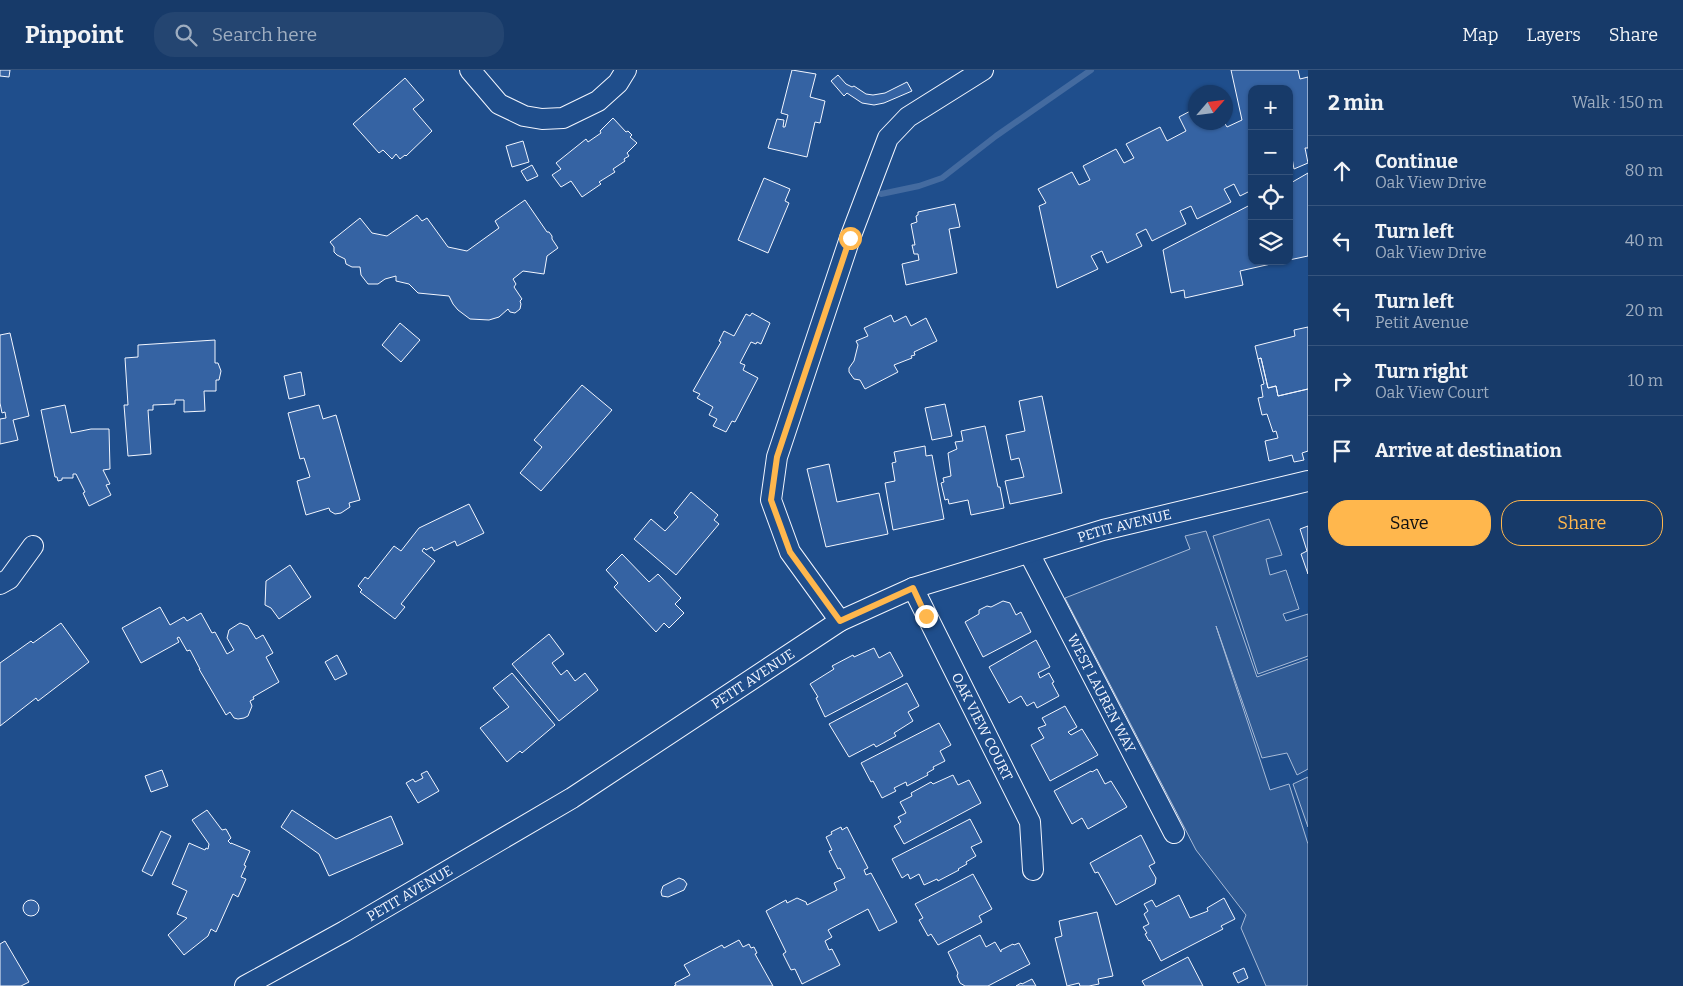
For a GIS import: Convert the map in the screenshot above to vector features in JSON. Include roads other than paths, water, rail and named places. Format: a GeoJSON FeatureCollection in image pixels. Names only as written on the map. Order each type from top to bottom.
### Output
{"type":"FeatureCollection","features":[{"type":"Feature","properties":{"kind":"street"},"geometry":{"type":"LineString","coordinates":[[470,70],[499,104],[524,116],[542,119],[563,118],[598,101],[618,84],[626,70]]}},
{"type":"Feature","properties":{"kind":"street"},"geometry":{"type":"LineString","coordinates":[[840,621],[790,552],[771,500],[777,457],[850,238],[888,138],[908,117],[983,70]]}},
{"type":"Feature","properties":{"kind":"street","name":"PETIT AVENUE"},"geometry":{"type":"LineString","coordinates":[[245,986],[345,931],[572,798],[840,621],[913,588],[1103,530],[1308,481]]}},
{"type":"Feature","properties":{"kind":"street"},"geometry":{"type":"LineString","coordinates":[[0,584],[9,579],[33,546]]}},
{"type":"Feature","properties":{"kind":"street","name":"WEST LAUREN WAY"},"geometry":{"type":"LineString","coordinates":[[1028,553],[1174,833]]}},
{"type":"Feature","properties":{"kind":"street","name":"OAK VIEW COURT"},"geometry":{"type":"LineString","coordinates":[[913,588],[1030,822],[1033,870]]}},
{"type":"Feature","properties":{"kind":"waterway"},"geometry":{"type":"LineString","coordinates":[[881,194],[919,186],[942,178],[996,136],[1091,70]]}}]}
